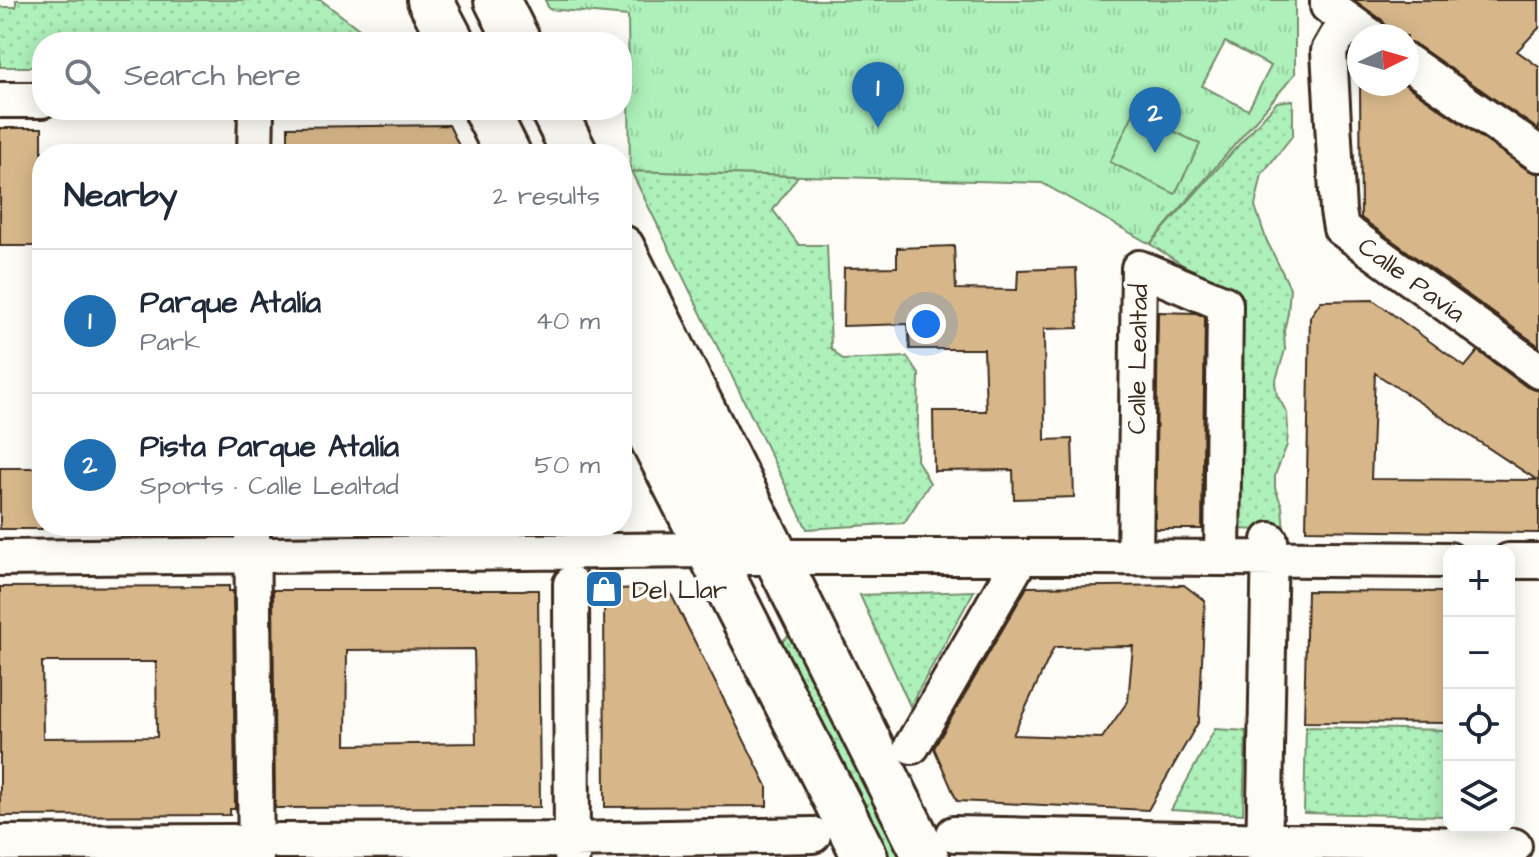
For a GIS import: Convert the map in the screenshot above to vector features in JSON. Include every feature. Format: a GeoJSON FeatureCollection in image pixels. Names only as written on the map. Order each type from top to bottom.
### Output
{"type":"FeatureCollection","features":[{"type":"Feature","properties":{"kind":"main road"},"geometry":{"type":"LineString","coordinates":[[430,0],[447,32]]}},
{"type":"Feature","properties":{"kind":"main road"},"geometry":{"type":"LineString","coordinates":[[497,0],[513,32]]}},
{"type":"Feature","properties":{"kind":"main road"},"geometry":{"type":"LineString","coordinates":[[491,120],[503,144]]}},
{"type":"Feature","properties":{"kind":"main road"},"geometry":{"type":"LineString","coordinates":[[558,120],[570,144]]}},
{"type":"Feature","properties":{"kind":"main road"},"geometry":{"type":"LineString","coordinates":[[632,268],[777,558],[940,846]]}},
{"type":"Feature","properties":{"kind":"main road"},"geometry":{"type":"LineString","coordinates":[[632,399],[865,857]]}},
{"type":"Feature","properties":{"kind":"street"},"geometry":{"type":"LineString","coordinates":[[1328,0],[1328,6],[1354,24]]}},
{"type":"Feature","properties":{"kind":"street","name":"Calle Pavía"},"geometry":{"type":"LineString","coordinates":[[1347,34],[1337,37],[1329,51],[1341,228],[1539,371]]}},
{"type":"Feature","properties":{"kind":"street"},"geometry":{"type":"LineString","coordinates":[[1419,70],[1539,154]]}},
{"type":"Feature","properties":{"kind":"street"},"geometry":{"type":"LineString","coordinates":[[0,100],[32,100]]}},
{"type":"Feature","properties":{"kind":"street"},"geometry":{"type":"LineString","coordinates":[[255,144],[256,120]]}},
{"type":"Feature","properties":{"kind":"street","name":"Calle Lealtad"},"geometry":{"type":"LineString","coordinates":[[1135,557],[1139,268],[1225,304],[1222,558]]}},
{"type":"Feature","properties":{"kind":"street"},"geometry":{"type":"LineString","coordinates":[[632,341],[744,557],[1222,558],[1270,549],[1443,560]]}},
{"type":"Feature","properties":{"kind":"street"},"geometry":{"type":"LineString","coordinates":[[0,558],[252,540],[708,550]]}},
{"type":"Feature","properties":{"kind":"street"},"geometry":{"type":"LineString","coordinates":[[252,540],[256,847]]}},
{"type":"Feature","properties":{"kind":"street"},"geometry":{"type":"LineString","coordinates":[[1264,849],[1270,549]]}},
{"type":"Feature","properties":{"kind":"street"},"geometry":{"type":"LineString","coordinates":[[912,746],[1021,557]]}},
{"type":"Feature","properties":{"kind":"street"},"geometry":{"type":"LineString","coordinates":[[1515,561],[1539,561]]}},
{"type":"Feature","properties":{"kind":"street"},"geometry":{"type":"LineString","coordinates":[[571,584],[572,849]]}},
{"type":"Feature","properties":{"kind":"street"},"geometry":{"type":"LineString","coordinates":[[0,843],[572,849],[813,835]]}},
{"type":"Feature","properties":{"kind":"street"},"geometry":{"type":"LineString","coordinates":[[940,846],[1264,849],[1514,846]]}},
{"type":"Feature","properties":{"kind":"green space"},"geometry":{"type":"Polygon","coordinates":[[[16,0],[321,0],[363,32],[32,32],[32,67],[0,67],[0,7],[16,7],[16,0]]]}},
{"type":"Feature","properties":{"kind":"green space"},"geometry":{"type":"Polygon","coordinates":[[[545,0],[1295,0],[1295,74],[1150,244],[1042,183],[632,171],[629,120],[632,120],[632,32],[628,32],[628,16],[549,9],[545,0]],[[1225,42],[1202,86],[1248,110],[1271,66],[1225,42]]]}},
{"type":"Feature","properties":{"kind":"green space"},"geometry":{"type":"Polygon","coordinates":[[[1293,100],[1293,135],[1262,174],[1255,206],[1266,239],[1290,288],[1284,331],[1285,350],[1275,383],[1277,395],[1287,413],[1287,445],[1275,475],[1284,531],[1237,529],[1243,303],[1150,244],[1277,102],[1293,100]]]}},
{"type":"Feature","properties":{"kind":"green space"},"geometry":{"type":"Polygon","coordinates":[[[1134,112],[1200,144],[1175,194],[1110,162],[1134,112]]]}},
{"type":"Feature","properties":{"kind":"green space"},"geometry":{"type":"Polygon","coordinates":[[[632,171],[798,176],[773,210],[799,245],[827,245],[831,348],[843,360],[907,357],[919,374],[917,460],[930,483],[904,523],[807,529],[632,171]]]}},
{"type":"Feature","properties":{"kind":"green space"},"geometry":{"type":"Polygon","coordinates":[[[974,591],[910,706],[860,595],[974,591]]]}},
{"type":"Feature","properties":{"kind":"green space"},"geometry":{"type":"Polygon","coordinates":[[[788,636],[800,639],[910,857],[878,857],[776,647],[788,636]]]}},
{"type":"Feature","properties":{"kind":"green space"},"geometry":{"type":"Polygon","coordinates":[[[1306,727],[1443,730],[1443,816],[1304,813],[1306,727]]]}},
{"type":"Feature","properties":{"kind":"green space"},"geometry":{"type":"Polygon","coordinates":[[[1215,729],[1246,731],[1243,814],[1171,810],[1215,729]]]}},
{"type":"Feature","properties":{"kind":"building"},"geometry":{"type":"Polygon","coordinates":[[[1354,0],[1539,0],[1539,28],[1517,51],[1539,67],[1539,130],[1419,47],[1419,24],[1385,24],[1354,0]]]}},
{"type":"Feature","properties":{"kind":"building"},"geometry":{"type":"Polygon","coordinates":[[[1419,94],[1528,170],[1539,174],[1539,346],[1361,218],[1360,96],[1419,94]]]}},
{"type":"Feature","properties":{"kind":"building"},"geometry":{"type":"Polygon","coordinates":[[[449,125],[458,144],[288,144],[288,127],[449,125]]]}},
{"type":"Feature","properties":{"kind":"building"},"geometry":{"type":"Polygon","coordinates":[[[0,128],[42,128],[42,144],[32,144],[32,246],[0,246],[0,128]]]}},
{"type":"Feature","properties":{"kind":"building"},"geometry":{"type":"Polygon","coordinates":[[[954,246],[956,289],[1017,290],[1018,270],[1076,268],[1078,328],[1044,329],[1045,440],[1072,439],[1074,497],[1014,499],[1013,470],[934,471],[933,411],[986,411],[984,349],[910,349],[908,324],[843,326],[844,268],[897,267],[897,248],[954,246]]]}},
{"type":"Feature","properties":{"kind":"building"},"geometry":{"type":"Polygon","coordinates":[[[1373,300],[1465,367],[1478,351],[1527,387],[1539,391],[1539,533],[1306,530],[1310,317],[1321,301],[1373,300]],[[1375,373],[1371,479],[1537,480],[1375,373]]]}},
{"type":"Feature","properties":{"kind":"building"},"geometry":{"type":"Polygon","coordinates":[[[1158,312],[1196,313],[1205,317],[1202,529],[1155,529],[1158,312]]]}},
{"type":"Feature","properties":{"kind":"building"},"geometry":{"type":"Polygon","coordinates":[[[0,468],[32,468],[32,529],[0,529],[0,468]]]}},
{"type":"Feature","properties":{"kind":"building"},"geometry":{"type":"Polygon","coordinates":[[[1184,585],[1205,601],[1199,721],[1148,810],[957,801],[934,748],[1027,587],[1184,585]],[[1133,646],[1054,647],[1013,735],[1102,738],[1128,701],[1133,646]]]}},
{"type":"Feature","properties":{"kind":"building"},"geometry":{"type":"Polygon","coordinates":[[[229,586],[229,591],[233,591],[235,809],[230,809],[230,815],[0,816],[0,587],[229,586]],[[42,662],[43,738],[157,737],[156,662],[42,662]]]}},
{"type":"Feature","properties":{"kind":"building"},"geometry":{"type":"Polygon","coordinates":[[[668,588],[767,786],[767,806],[605,807],[604,589],[668,588]]]}},
{"type":"Feature","properties":{"kind":"building"},"geometry":{"type":"Polygon","coordinates":[[[273,590],[538,590],[540,807],[275,808],[273,590]],[[474,649],[347,650],[346,745],[476,743],[474,649]]]}},
{"type":"Feature","properties":{"kind":"building"},"geometry":{"type":"Polygon","coordinates":[[[1307,591],[1443,592],[1443,723],[1304,722],[1307,591]]]}},
{"type":"Feature","properties":{"kind":"place","name":"Parque Atalía"},"geometry":{"type":"Point","coordinates":[878,128]}},
{"type":"Feature","properties":{"kind":"place","name":"Pista Parque Atalía"},"geometry":{"type":"Point","coordinates":[1155,153]}},
{"type":"Feature","properties":{"kind":"place","name":"Del Llar"},"geometry":{"type":"Point","coordinates":[604,589]}}]}
